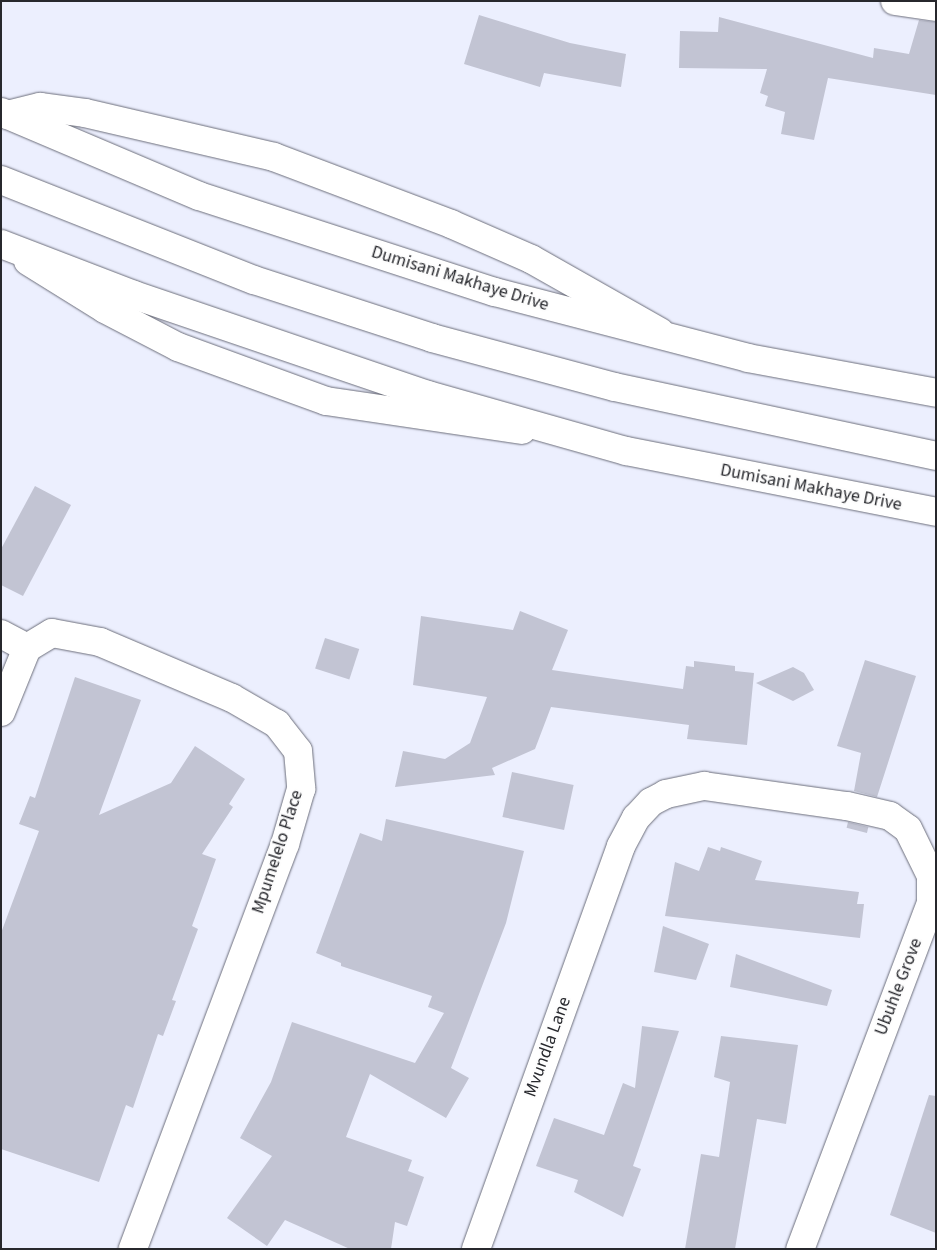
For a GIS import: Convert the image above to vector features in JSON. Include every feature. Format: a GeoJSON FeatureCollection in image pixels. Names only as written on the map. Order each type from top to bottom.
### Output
{"type":"FeatureCollection","features":[{"type":"Feature","properties":{"kind":"street"},"geometry":{"type":"LineString","coordinates":[[896,1],[936,7]]}},
{"type":"Feature","properties":{"kind":"street"},"geometry":{"type":"LineString","coordinates":[[4,113],[40,107],[85,113],[274,157],[531,258],[669,337]]}},
{"type":"Feature","properties":{"kind":"street","name":"Dumisani Makhaye Drive"},"geometry":{"type":"LineString","coordinates":[[4,113],[199,196],[495,292],[748,358],[936,393]]}},
{"type":"Feature","properties":{"kind":"street"},"geometry":{"type":"LineString","coordinates":[[1,180],[254,280],[432,338],[614,387],[936,456]]}},
{"type":"Feature","properties":{"kind":"street"},"geometry":{"type":"LineString","coordinates":[[4,245],[105,309],[178,347],[326,401],[576,437]]}},
{"type":"Feature","properties":{"kind":"street","name":"Dumisani Makhaye Drive"},"geometry":{"type":"LineString","coordinates":[[4,245],[134,295],[428,395],[576,437],[807,489],[936,512]]}},
{"type":"Feature","properties":{"kind":"street","name":"Mpumelelo Place"},"geometry":{"type":"LineString","coordinates":[[27,648],[52,633],[100,642],[232,698],[277,724],[298,750],[301,789],[285,844],[134,1249]]}},
{"type":"Feature","properties":{"kind":"street"},"geometry":{"type":"LineString","coordinates":[[1,634],[27,648],[1,712]]}},
{"type":"Feature","properties":{"kind":"street","name":"Ubuhle Grove"},"geometry":{"type":"LineString","coordinates":[[621,846],[636,818],[651,802],[666,794],[704,786],[847,806],[890,816],[908,830],[920,850],[931,876],[931,903],[800,1249]]}},
{"type":"Feature","properties":{"kind":"street","name":"Mvundla Lane"},"geometry":{"type":"LineString","coordinates":[[476,1249],[621,846]]}},
{"type":"Feature","properties":{"kind":"building"},"geometry":{"type":"Polygon","coordinates":[[[479,15],[570,43],[626,54],[621,87],[544,73],[540,87],[464,64],[479,15]]]}},
{"type":"Feature","properties":{"kind":"building"},"geometry":{"type":"Polygon","coordinates":[[[719,17],[873,58],[874,48],[909,54],[919,20],[936,22],[936,95],[828,78],[814,140],[781,134],[785,112],[765,106],[768,96],[760,93],[767,69],[679,68],[680,31],[718,32],[719,17]]]}},
{"type":"Feature","properties":{"kind":"building"},"geometry":{"type":"Polygon","coordinates":[[[35,486],[71,505],[23,596],[1,585],[1,549],[35,486]]]}},
{"type":"Feature","properties":{"kind":"building"},"geometry":{"type":"Polygon","coordinates":[[[520,611],[568,630],[552,670],[683,689],[686,666],[694,667],[694,661],[735,666],[735,671],[754,673],[747,745],[687,739],[689,725],[551,707],[535,749],[492,768],[495,775],[395,787],[403,751],[445,759],[470,743],[487,697],[413,685],[421,616],[513,630],[520,611]]]}},
{"type":"Feature","properties":{"kind":"building"},"geometry":{"type":"Polygon","coordinates":[[[325,638],[359,649],[349,680],[315,668],[325,638]]]}},
{"type":"Feature","properties":{"kind":"building"},"geometry":{"type":"Polygon","coordinates":[[[865,660],[916,676],[877,797],[854,791],[861,753],[837,746],[865,660]]]}},
{"type":"Feature","properties":{"kind":"building"},"geometry":{"type":"Polygon","coordinates":[[[793,667],[804,673],[814,690],[793,701],[756,683],[793,667]]]}},
{"type":"Feature","properties":{"kind":"building"},"geometry":{"type":"Polygon","coordinates":[[[75,677],[141,700],[99,815],[171,783],[195,746],[245,779],[229,804],[233,807],[202,854],[216,859],[192,926],[198,929],[172,1000],[176,1001],[163,1036],[158,1034],[133,1108],[126,1105],[99,1182],[1,1149],[1,933],[39,831],[19,824],[30,796],[35,798],[75,677]]]}},
{"type":"Feature","properties":{"kind":"building"},"geometry":{"type":"Polygon","coordinates":[[[512,772],[574,785],[564,830],[502,817],[512,772]]]}},
{"type":"Feature","properties":{"kind":"building"},"geometry":{"type":"Polygon","coordinates":[[[386,819],[524,851],[506,923],[451,1068],[469,1078],[446,1118],[370,1074],[346,1137],[412,1160],[408,1171],[424,1177],[407,1226],[395,1222],[391,1249],[350,1249],[285,1220],[267,1246],[227,1218],[272,1156],[240,1138],[271,1082],[292,1022],[415,1063],[444,1013],[428,1007],[432,996],[341,966],[341,963],[316,953],[360,833],[382,841],[386,819]]]}},
{"type":"Feature","properties":{"kind":"building"},"geometry":{"type":"Polygon","coordinates":[[[848,822],[868,827],[867,833],[847,828],[848,822]]]}},
{"type":"Feature","properties":{"kind":"building"},"geometry":{"type":"Polygon","coordinates":[[[708,847],[720,851],[721,847],[762,861],[755,880],[859,892],[857,904],[864,904],[860,938],[665,916],[675,862],[699,871],[708,847]]]}},
{"type":"Feature","properties":{"kind":"building"},"geometry":{"type":"Polygon","coordinates":[[[663,926],[709,944],[696,980],[654,972],[663,926]]]}},
{"type":"Feature","properties":{"kind":"building"},"geometry":{"type":"Polygon","coordinates":[[[736,954],[832,990],[827,1006],[730,987],[736,954]]]}},
{"type":"Feature","properties":{"kind":"building"},"geometry":{"type":"Polygon","coordinates":[[[642,1026],[679,1031],[633,1166],[641,1169],[623,1217],[574,1192],[578,1180],[536,1166],[554,1118],[604,1135],[623,1083],[635,1088],[642,1026]]]}},
{"type":"Feature","properties":{"kind":"building"},"geometry":{"type":"Polygon","coordinates":[[[721,1036],[798,1045],[786,1124],[757,1119],[735,1249],[685,1249],[701,1154],[719,1157],[730,1082],[714,1077],[721,1036]]]}},
{"type":"Feature","properties":{"kind":"building"},"geometry":{"type":"Polygon","coordinates":[[[929,1095],[936,1096],[936,1233],[890,1215],[929,1095]]]}}]}
